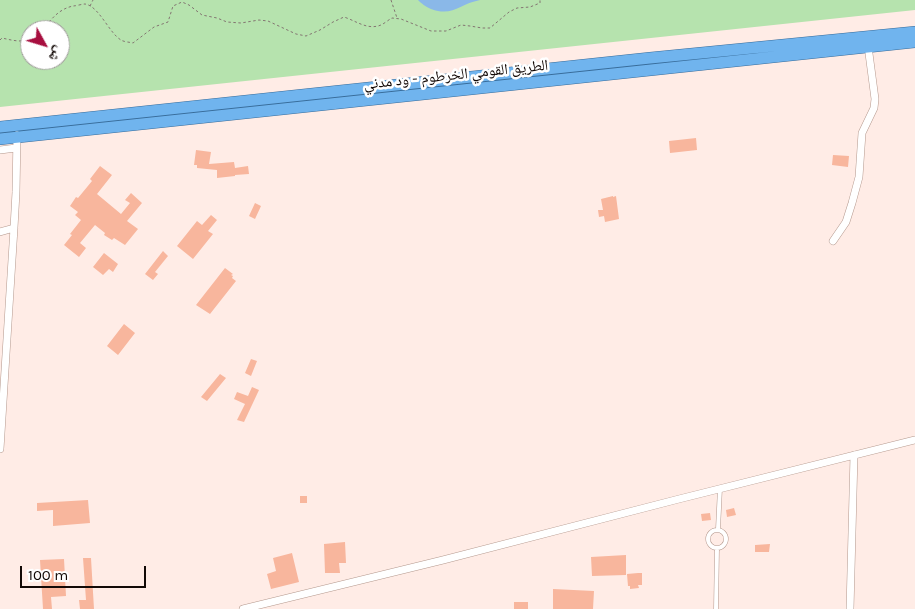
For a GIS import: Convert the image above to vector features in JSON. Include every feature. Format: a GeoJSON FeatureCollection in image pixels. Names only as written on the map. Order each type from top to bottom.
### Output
{"type":"FeatureCollection","features":[{"type":"Feature","properties":{"kind":"highway","name":"الطريق القومي الخرطوم - ود مدني"},"geometry":{"type":"LineString","coordinates":[[0,139],[640,59],[915,32]]}},
{"type":"Feature","properties":{"kind":"highway","name":"الطريق القومي الخرطوم - ود مدني"},"geometry":{"type":"LineString","coordinates":[[0,127],[16,137],[915,42]]}},
{"type":"Feature","properties":{"kind":"street"},"geometry":{"type":"LineString","coordinates":[[833,240],[846,222],[852,203],[858,177],[862,132],[874,108],[875,99],[868,46]]}},
{"type":"Feature","properties":{"kind":"street"},"geometry":{"type":"LineString","coordinates":[[0,150],[16,137]]}},
{"type":"Feature","properties":{"kind":"street"},"geometry":{"type":"LineString","coordinates":[[0,449],[16,192],[16,137]]}},
{"type":"Feature","properties":{"kind":"street"},"geometry":{"type":"LineString","coordinates":[[0,232],[14,228]]}},
{"type":"Feature","properties":{"kind":"street"},"geometry":{"type":"LineString","coordinates":[[243,609],[265,606],[720,488],[915,440]]}},
{"type":"Feature","properties":{"kind":"street"},"geometry":{"type":"LineString","coordinates":[[850,609],[854,455]]}},
{"type":"Feature","properties":{"kind":"lane"},"geometry":{"type":"LineString","coordinates":[[718,530],[720,488]]}},
{"type":"Feature","properties":{"kind":"lane"},"geometry":{"type":"LineString","coordinates":[[718,530],[725,533],[727,540],[724,545],[717,548],[710,544],[708,538],[711,532],[718,530]]}},
{"type":"Feature","properties":{"kind":"lane"},"geometry":{"type":"LineString","coordinates":[[716,609],[717,548]]}},
{"type":"Feature","properties":{"kind":"path"},"geometry":{"type":"LineString","coordinates":[[90,6],[92,0]]}},
{"type":"Feature","properties":{"kind":"path"},"geometry":{"type":"LineString","coordinates":[[391,0],[397,18]]}},
{"type":"Feature","properties":{"kind":"path"},"geometry":{"type":"LineString","coordinates":[[51,20],[58,12],[69,7],[85,4],[100,15],[121,40],[132,43],[154,27],[168,22],[173,6],[182,2],[202,15],[227,22],[268,21],[296,34],[306,36],[344,17],[365,27],[379,26],[392,18],[397,18],[431,31],[446,30],[461,25],[490,28],[509,12],[517,8],[530,7],[540,3],[540,0]]}},
{"type":"Feature","properties":{"kind":"path"},"geometry":{"type":"LineString","coordinates":[[0,35],[2,38],[11,41],[20,41]]}},
{"type":"Feature","properties":{"kind":"green space"},"geometry":{"type":"Polygon","coordinates":[[[0,0],[915,0],[915,10],[0,107],[0,0]]]}},
{"type":"Feature","properties":{"kind":"water"},"geometry":{"type":"Polygon","coordinates":[[[418,0],[480,0],[445,12],[431,9],[418,0]]]}},
{"type":"Feature","properties":{"kind":"building"},"geometry":{"type":"Polygon","coordinates":[[[696,138],[697,150],[670,153],[669,141],[696,138]]]}},
{"type":"Feature","properties":{"kind":"building"},"geometry":{"type":"Polygon","coordinates":[[[196,150],[211,152],[209,164],[234,162],[235,168],[248,166],[249,174],[217,178],[217,170],[197,168],[197,165],[194,165],[196,150]]]}},
{"type":"Feature","properties":{"kind":"building"},"geometry":{"type":"Polygon","coordinates":[[[833,155],[849,156],[848,167],[832,165],[833,155]]]}},
{"type":"Feature","properties":{"kind":"building"},"geometry":{"type":"Polygon","coordinates":[[[100,166],[112,175],[97,194],[121,214],[130,203],[125,200],[131,193],[142,203],[127,221],[138,229],[125,245],[114,238],[112,240],[104,235],[105,233],[95,225],[80,243],[86,248],[79,257],[64,245],[81,220],[75,215],[78,212],[70,206],[92,181],[90,179],[100,166]]]}},
{"type":"Feature","properties":{"kind":"building"},"geometry":{"type":"Polygon","coordinates":[[[616,196],[619,219],[605,222],[604,216],[599,217],[598,210],[603,210],[601,199],[616,196]]]}},
{"type":"Feature","properties":{"kind":"building"},"geometry":{"type":"Polygon","coordinates":[[[255,203],[261,206],[255,219],[249,216],[255,203]]]}},
{"type":"Feature","properties":{"kind":"building"},"geometry":{"type":"Polygon","coordinates":[[[211,215],[217,220],[208,231],[213,234],[193,259],[177,246],[197,221],[202,225],[211,215]]]}},
{"type":"Feature","properties":{"kind":"building"},"geometry":{"type":"Polygon","coordinates":[[[163,251],[168,256],[155,272],[158,274],[153,280],[145,274],[163,251]]]}},
{"type":"Feature","properties":{"kind":"building"},"geometry":{"type":"Polygon","coordinates":[[[104,253],[118,264],[113,272],[109,269],[103,275],[93,267],[104,253]]]}},
{"type":"Feature","properties":{"kind":"building"},"geometry":{"type":"Polygon","coordinates":[[[225,268],[233,274],[231,275],[233,276],[232,278],[236,281],[210,314],[196,305],[225,268]]]}},
{"type":"Feature","properties":{"kind":"building"},"geometry":{"type":"Polygon","coordinates":[[[124,324],[135,333],[118,355],[107,346],[124,324]]]}},
{"type":"Feature","properties":{"kind":"building"},"geometry":{"type":"Polygon","coordinates":[[[251,359],[257,361],[251,376],[245,373],[251,359]]]}},
{"type":"Feature","properties":{"kind":"building"},"geometry":{"type":"Polygon","coordinates":[[[220,374],[226,378],[207,401],[201,397],[220,374]]]}},
{"type":"Feature","properties":{"kind":"building"},"geometry":{"type":"Polygon","coordinates":[[[252,387],[259,390],[244,422],[237,420],[245,404],[234,399],[237,392],[248,396],[252,387]]]}},
{"type":"Feature","properties":{"kind":"building"},"geometry":{"type":"Polygon","coordinates":[[[300,496],[307,496],[307,503],[300,503],[300,496]]]}},
{"type":"Feature","properties":{"kind":"building"},"geometry":{"type":"Polygon","coordinates":[[[88,500],[90,523],[53,526],[53,510],[37,511],[37,503],[88,500]]]}},
{"type":"Feature","properties":{"kind":"building"},"geometry":{"type":"Polygon","coordinates":[[[734,508],[736,515],[727,517],[726,510],[734,508]]]}},
{"type":"Feature","properties":{"kind":"building"},"geometry":{"type":"Polygon","coordinates":[[[710,513],[711,520],[702,521],[701,514],[710,513]]]}},
{"type":"Feature","properties":{"kind":"building"},"geometry":{"type":"Polygon","coordinates":[[[345,542],[346,563],[339,563],[340,573],[325,573],[324,544],[345,542]]]}},
{"type":"Feature","properties":{"kind":"building"},"geometry":{"type":"Polygon","coordinates":[[[770,544],[769,552],[755,552],[755,545],[770,544]]]}},
{"type":"Feature","properties":{"kind":"building"},"geometry":{"type":"Polygon","coordinates":[[[292,553],[299,582],[271,589],[267,574],[276,571],[273,558],[292,553]]]}},
{"type":"Feature","properties":{"kind":"building"},"geometry":{"type":"Polygon","coordinates":[[[626,555],[626,575],[592,576],[591,557],[626,555]]]}},
{"type":"Feature","properties":{"kind":"building"},"geometry":{"type":"Polygon","coordinates":[[[83,558],[91,558],[94,609],[80,609],[79,600],[86,600],[83,558]]]}},
{"type":"Feature","properties":{"kind":"building"},"geometry":{"type":"Polygon","coordinates":[[[64,559],[66,596],[51,597],[52,609],[43,609],[40,560],[64,559]]]}},
{"type":"Feature","properties":{"kind":"building"},"geometry":{"type":"Polygon","coordinates":[[[642,573],[642,585],[638,585],[639,588],[630,589],[627,574],[642,573]]]}},
{"type":"Feature","properties":{"kind":"building"},"geometry":{"type":"Polygon","coordinates":[[[553,589],[594,591],[593,609],[553,609],[553,589]]]}},
{"type":"Feature","properties":{"kind":"building"},"geometry":{"type":"Polygon","coordinates":[[[514,602],[528,602],[528,609],[514,609],[514,602]]]}}]}
